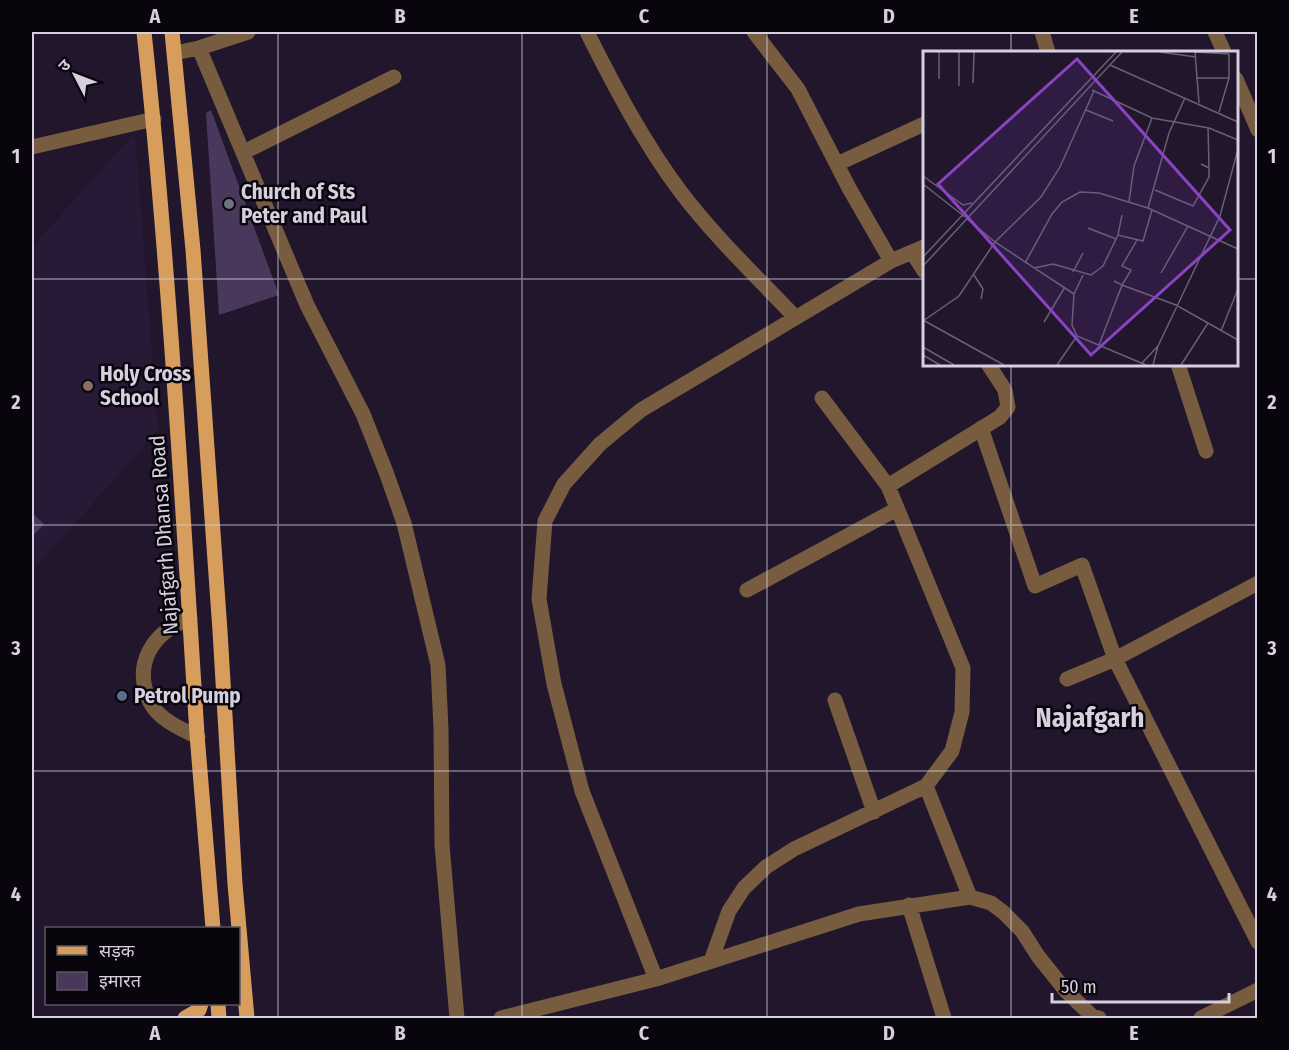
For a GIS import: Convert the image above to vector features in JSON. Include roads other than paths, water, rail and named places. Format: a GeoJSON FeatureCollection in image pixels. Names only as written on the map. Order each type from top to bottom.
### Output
{"type":"FeatureCollection","features":[{"type":"Feature","properties":{"kind":"main road","name":"Najafgarh Dhansa Road"},"geometry":{"type":"LineString","coordinates":[[144,32],[154,119],[170,321],[212,927]]}},
{"type":"Feature","properties":{"kind":"main road"},"geometry":{"type":"LineString","coordinates":[[172,32],[194,249],[239,927]]}},
{"type":"Feature","properties":{"kind":"main road"},"geometry":{"type":"LineString","coordinates":[[240,945],[246,1018]]}},
{"type":"Feature","properties":{"kind":"main road"},"geometry":{"type":"LineString","coordinates":[[185,1018],[199,1010],[201,1005]]}},
{"type":"Feature","properties":{"kind":"street"},"geometry":{"type":"LineString","coordinates":[[175,53],[199,48],[248,32]]}},
{"type":"Feature","properties":{"kind":"street"},"geometry":{"type":"LineString","coordinates":[[587,32],[607,72],[659,162],[708,226],[795,317]]}},
{"type":"Feature","properties":{"kind":"street"},"geometry":{"type":"LineString","coordinates":[[754,32],[798,89],[849,188],[891,261]]}},
{"type":"Feature","properties":{"kind":"street"},"geometry":{"type":"LineString","coordinates":[[1042,32],[1048,51]]}},
{"type":"Feature","properties":{"kind":"street"},"geometry":{"type":"LineString","coordinates":[[1215,32],[1224,51]]}},
{"type":"Feature","properties":{"kind":"street"},"geometry":{"type":"LineString","coordinates":[[199,48],[307,305],[363,414],[404,524],[438,665],[442,845],[457,1018]]}},
{"type":"Feature","properties":{"kind":"street"},"geometry":{"type":"LineString","coordinates":[[244,152],[394,76]]}},
{"type":"Feature","properties":{"kind":"street"},"geometry":{"type":"LineString","coordinates":[[1238,84],[1257,130]]}},
{"type":"Feature","properties":{"kind":"street"},"geometry":{"type":"LineString","coordinates":[[32,147],[154,119]]}},
{"type":"Feature","properties":{"kind":"street"},"geometry":{"type":"LineString","coordinates":[[837,164],[923,124]]}},
{"type":"Feature","properties":{"kind":"street"},"geometry":{"type":"LineString","coordinates":[[656,979],[582,791],[554,684],[539,598],[545,521],[564,484],[600,444],[641,410],[891,261],[918,250],[923,268]]}},
{"type":"Feature","properties":{"kind":"street"},"geometry":{"type":"LineString","coordinates":[[888,486],[1000,417],[1008,407],[1005,390],[989,366]]}},
{"type":"Feature","properties":{"kind":"street"},"geometry":{"type":"LineString","coordinates":[[1179,366],[1206,451]]}},
{"type":"Feature","properties":{"kind":"street"},"geometry":{"type":"LineString","coordinates":[[711,961],[729,911],[744,888],[766,867],[794,849],[926,786],[952,751],[962,712],[963,668],[888,486],[822,398]]}},
{"type":"Feature","properties":{"kind":"street"},"geometry":{"type":"LineString","coordinates":[[981,429],[1035,586],[1082,565],[1115,659],[1257,942]]}},
{"type":"Feature","properties":{"kind":"street"},"geometry":{"type":"LineString","coordinates":[[747,590],[897,509]]}},
{"type":"Feature","properties":{"kind":"street"},"geometry":{"type":"LineString","coordinates":[[1067,679],[1115,659],[1257,583]]}},
{"type":"Feature","properties":{"kind":"street"},"geometry":{"type":"LineString","coordinates":[[190,619],[175,624],[158,638],[147,654],[142,675],[150,703],[171,725],[198,737]]}},
{"type":"Feature","properties":{"kind":"street"},"geometry":{"type":"LineString","coordinates":[[835,700],[874,812]]}},
{"type":"Feature","properties":{"kind":"street"},"geometry":{"type":"LineString","coordinates":[[926,786],[969,897]]}},
{"type":"Feature","properties":{"kind":"street"},"geometry":{"type":"LineString","coordinates":[[501,1018],[656,979],[859,914],[969,897],[991,903],[1003,912],[1022,931],[1038,956],[1066,991],[1092,1016],[1099,1018]]}},
{"type":"Feature","properties":{"kind":"street"},"geometry":{"type":"LineString","coordinates":[[909,905],[944,1018]]}},
{"type":"Feature","properties":{"kind":"street"},"geometry":{"type":"LineString","coordinates":[[1201,1018],[1257,990]]}},
{"type":"Feature","properties":{"kind":"place","name":"Church of Sts Peter and Paul"},"geometry":{"type":"Point","coordinates":[229,204]}},
{"type":"Feature","properties":{"kind":"place","name":"Holy Cross School"},"geometry":{"type":"Point","coordinates":[88,386]}},
{"type":"Feature","properties":{"kind":"place","name":"Petrol Pump"},"geometry":{"type":"Point","coordinates":[122,696]}},
{"type":"Feature","properties":{"kind":"district","name":"Najafgarh"},"geometry":{"type":"Point","coordinates":[1090,718]}}]}
